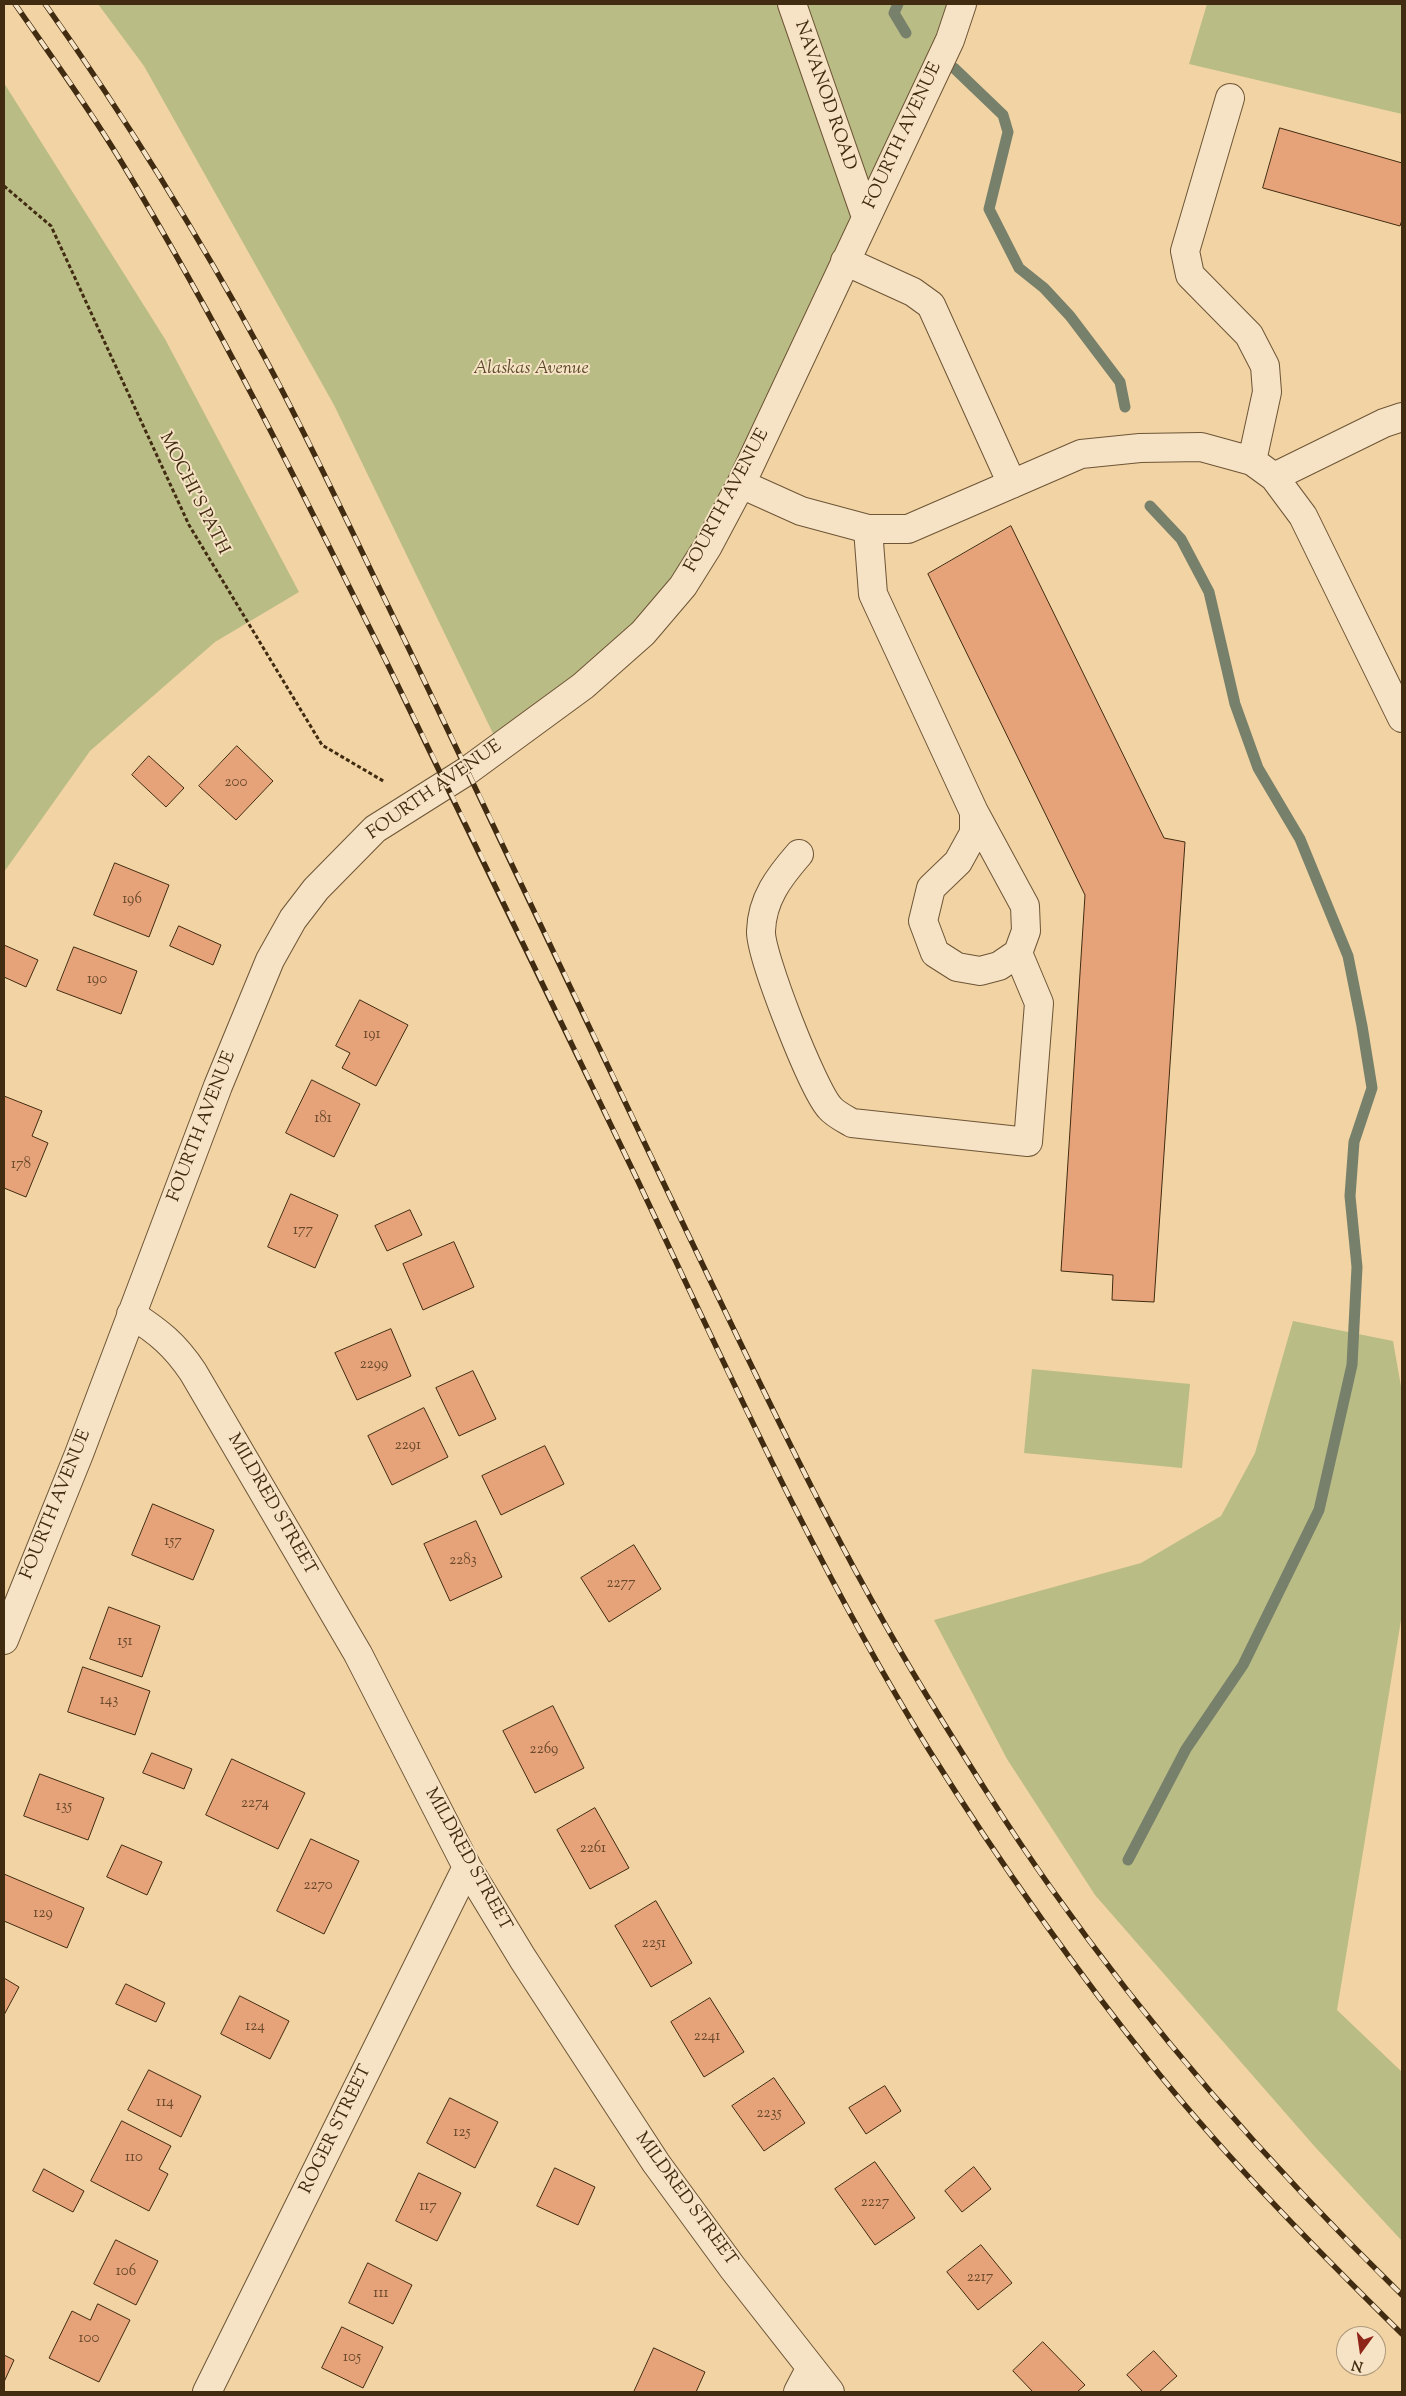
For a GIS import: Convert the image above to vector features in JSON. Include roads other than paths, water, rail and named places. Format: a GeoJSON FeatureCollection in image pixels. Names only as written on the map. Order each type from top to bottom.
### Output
{"type":"FeatureCollection","features":[{"type":"Feature","properties":{"kind":"street","name":"NAVANOD ROAD"},"geometry":{"type":"LineString","coordinates":[[792,4],[866,217]]}},
{"type":"Feature","properties":{"kind":"street","name":"FOURTH AVENUE"},"geometry":{"type":"LineString","coordinates":[[4,1640],[78,1454],[218,1086],[270,960],[293,919],[316,889],[375,830],[467,771],[583,686],[643,633],[683,586],[708,546],[741,484],[950,40],[962,4]]}},
{"type":"Feature","properties":{"kind":"street"},"geometry":{"type":"LineString","coordinates":[[1230,98],[1185,251],[1190,274],[1249,335],[1264,366],[1268,392],[1252,462]]}},
{"type":"Feature","properties":{"kind":"street"},"geometry":{"type":"LineString","coordinates":[[845,261],[913,292],[931,305],[1012,484]]}},
{"type":"Feature","properties":{"kind":"street"},"geometry":{"type":"LineString","coordinates":[[1274,478],[1384,423],[1402,416]]}},
{"type":"Feature","properties":{"kind":"street"},"geometry":{"type":"LineString","coordinates":[[741,484],[801,512],[868,529],[908,529],[1081,454],[1140,448],[1201,448],[1252,462],[1274,478],[1303,516],[1402,718]]}},
{"type":"Feature","properties":{"kind":"street"},"geometry":{"type":"LineString","coordinates":[[868,529],[873,594],[974,812],[1025,906],[1026,931],[1018,953],[999,966],[980,971],[957,967],[935,954],[923,921],[931,888],[958,862],[974,833],[974,812]]}},
{"type":"Feature","properties":{"kind":"street"},"geometry":{"type":"LineString","coordinates":[[799,854],[776,881],[766,902],[761,932],[769,969],[818,1090],[830,1109],[852,1123],[1028,1142],[1039,1003],[1018,953]]}},
{"type":"Feature","properties":{"kind":"street","name":"MILDRED STREET"},"geometry":{"type":"LineString","coordinates":[[131,1314],[162,1334],[178,1349],[193,1372],[358,1654],[467,1867],[566,2026],[656,2163],[804,2381],[830,2392]]}},
{"type":"Feature","properties":{"kind":"street","name":"ROGER STREET"},"geometry":{"type":"LineString","coordinates":[[207,2392],[467,1867]]}},
{"type":"Feature","properties":{"kind":"waterway"},"geometry":{"type":"LineString","coordinates":[[898,4],[894,13],[906,33]]}},
{"type":"Feature","properties":{"kind":"waterway"},"geometry":{"type":"LineString","coordinates":[[954,68],[1003,115],[1008,132],[989,209],[1019,268],[1044,288],[1070,316],[1120,382],[1125,407]]}},
{"type":"Feature","properties":{"kind":"waterway"},"geometry":{"type":"LineString","coordinates":[[1128,1860],[1186,1749],[1243,1665],[1319,1510],[1352,1365],[1357,1267],[1350,1196],[1354,1142],[1372,1088],[1348,956],[1300,839],[1258,768],[1235,704],[1209,592],[1181,539],[1150,506]]}},
{"type":"Feature","properties":{"kind":"railway"},"geometry":{"type":"LineString","coordinates":[[15,4],[83,102],[122,163],[158,223],[259,408],[323,533],[448,788],[775,1468],[848,1611],[929,1750],[1011,1875],[1068,1956],[1159,2074],[1247,2175],[1308,2240],[1402,2334]]}},
{"type":"Feature","properties":{"kind":"railway"},"geometry":{"type":"LineString","coordinates":[[45,4],[104,90],[187,222],[240,312],[284,394],[338,502],[801,1466],[862,1582],[927,1696],[1035,1865],[1131,1996],[1262,2150],[1354,2248],[1402,2295]]}},
{"type":"Feature","properties":{"kind":"park label","name":"Alaskas Avenue"},"geometry":{"type":"Point","coordinates":[531,370]}}]}
